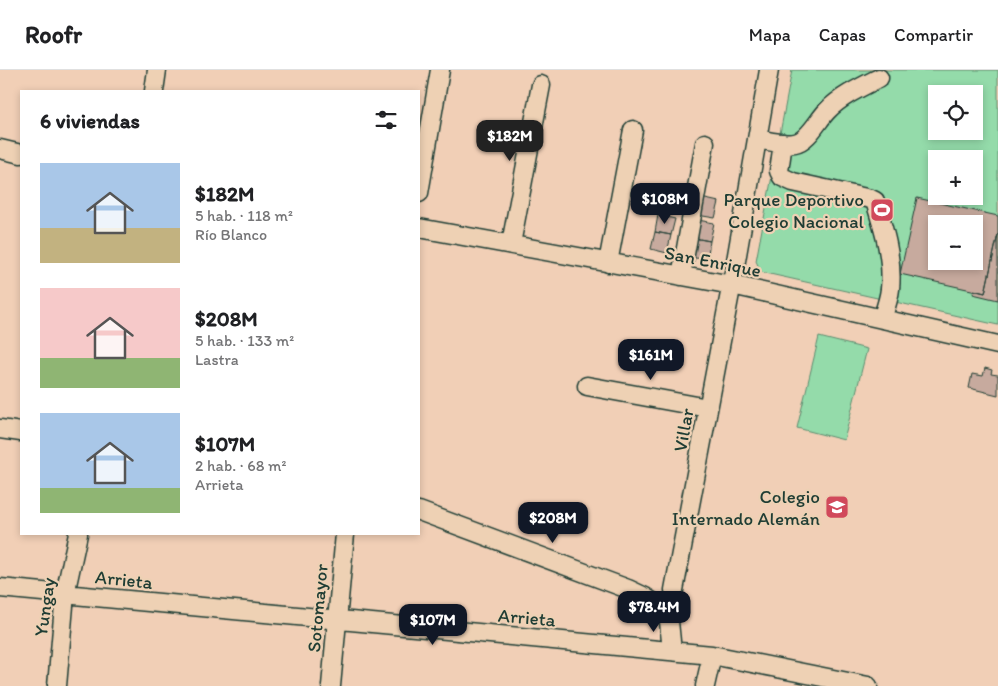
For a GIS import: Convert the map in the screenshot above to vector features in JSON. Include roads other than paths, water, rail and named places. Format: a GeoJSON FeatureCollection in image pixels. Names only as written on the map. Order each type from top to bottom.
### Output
{"type":"FeatureCollection","features":[{"type":"Feature","properties":{"kind":"street"},"geometry":{"type":"LineString","coordinates":[[154,90],[157,70]]}},
{"type":"Feature","properties":{"kind":"street"},"geometry":{"type":"LineString","coordinates":[[420,187],[440,70]]}},
{"type":"Feature","properties":{"kind":"street","name":"Villar"},"geometry":{"type":"LineString","coordinates":[[674,590],[732,285],[769,70]]}},
{"type":"Feature","properties":{"kind":"street"},"geometry":{"type":"LineString","coordinates":[[757,139],[797,143],[806,136],[828,109],[879,78]]}},
{"type":"Feature","properties":{"kind":"street"},"geometry":{"type":"LineString","coordinates":[[511,244],[541,85]]}},
{"type":"Feature","properties":{"kind":"street"},"geometry":{"type":"LineString","coordinates":[[608,263],[634,130]]}},
{"type":"Feature","properties":{"kind":"street"},"geometry":{"type":"LineString","coordinates":[[681,276],[705,143]]}},
{"type":"Feature","properties":{"kind":"street"},"geometry":{"type":"LineString","coordinates":[[783,143],[779,171],[782,177],[793,182],[871,198],[875,201],[887,239],[890,257],[890,290],[882,320]]}},
{"type":"Feature","properties":{"kind":"street"},"geometry":{"type":"LineString","coordinates":[[0,150],[20,154]]}},
{"type":"Feature","properties":{"kind":"street","name":"San Enrique"},"geometry":{"type":"LineString","coordinates":[[420,228],[732,285],[998,345]]}},
{"type":"Feature","properties":{"kind":"street"},"geometry":{"type":"LineString","coordinates":[[587,386],[708,408]]}},
{"type":"Feature","properties":{"kind":"street"},"geometry":{"type":"LineString","coordinates":[[0,429],[20,432]]}},
{"type":"Feature","properties":{"kind":"street"},"geometry":{"type":"LineString","coordinates":[[420,511],[645,597],[668,612],[672,651]]}},
{"type":"Feature","properties":{"kind":"street","name":"Yungay"},"geometry":{"type":"LineString","coordinates":[[57,686],[65,594],[78,535]]}},
{"type":"Feature","properties":{"kind":"street","name":"Sotomayor"},"geometry":{"type":"LineString","coordinates":[[331,686],[345,535]]}},
{"type":"Feature","properties":{"kind":"street","name":"Arrieta"},"geometry":{"type":"LineString","coordinates":[[0,588],[712,655],[864,686]]}},
{"type":"Feature","properties":{"kind":"street"},"geometry":{"type":"LineString","coordinates":[[705,686],[712,655]]}},
{"type":"Feature","properties":{"kind":"place","name":"Parque Deportivo Colegio Nacional"},"geometry":{"type":"Point","coordinates":[882,210]}},
{"type":"Feature","properties":{"kind":"place","name":"Colegio Internado Alemán"},"geometry":{"type":"Point","coordinates":[837,507]}}]}
